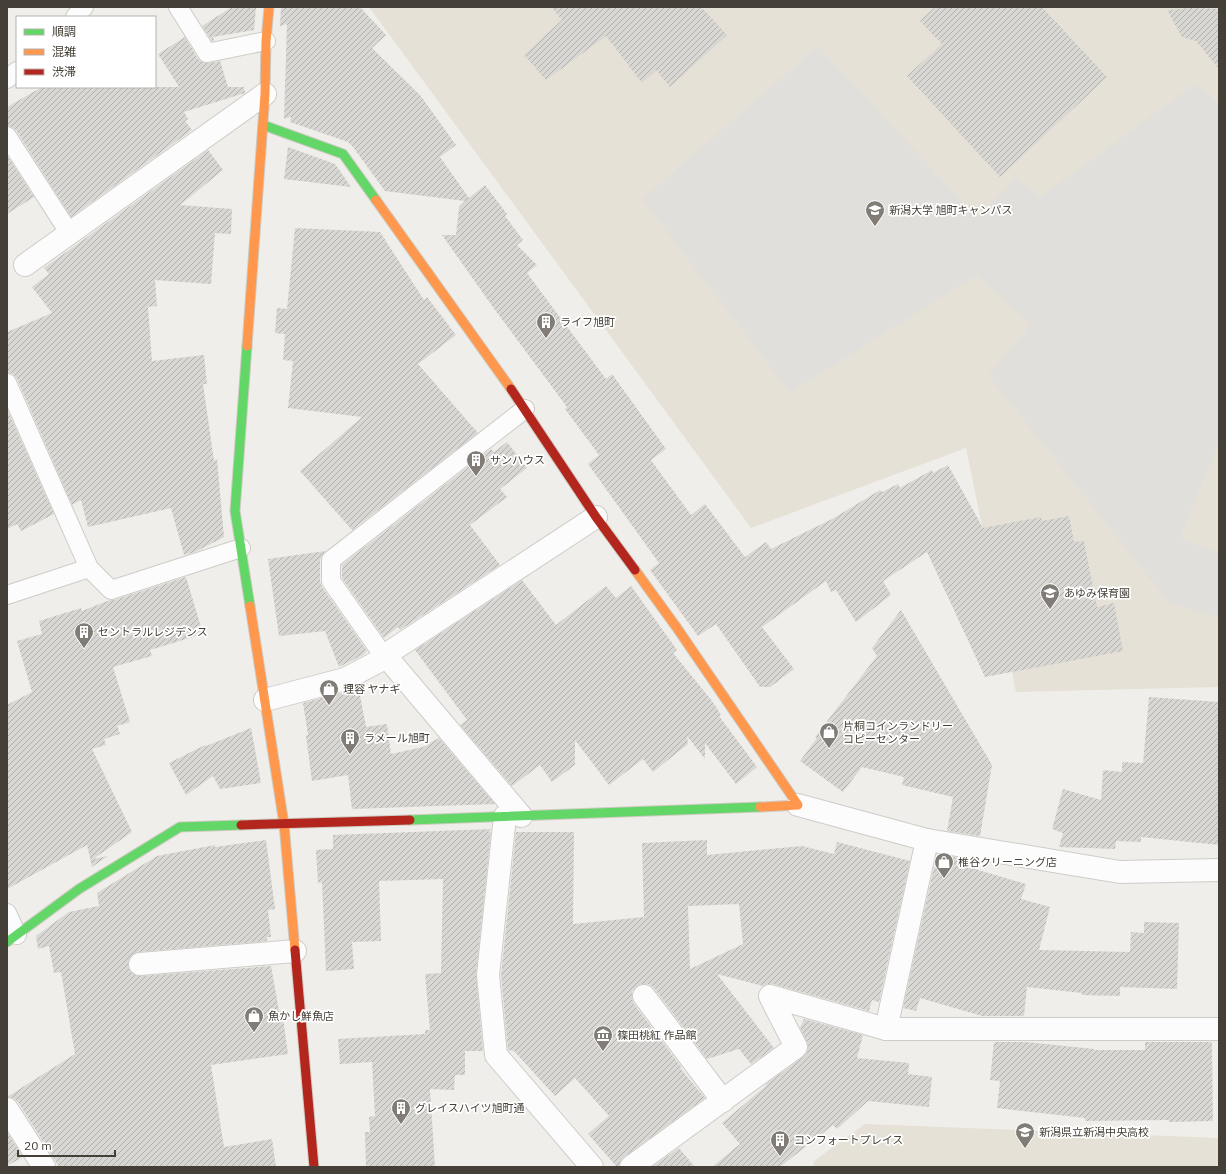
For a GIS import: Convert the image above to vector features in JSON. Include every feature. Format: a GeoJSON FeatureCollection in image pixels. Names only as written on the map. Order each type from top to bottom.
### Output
{"type":"FeatureCollection","features":[{"type":"Feature","properties":{"kind":"street"},"geometry":{"type":"LineString","coordinates":[[269,7],[266,41],[263,125],[234,511],[284,824],[314,1167]]}},
{"type":"Feature","properties":{"kind":"street"},"geometry":{"type":"LineString","coordinates":[[25,266],[265,94]]}},
{"type":"Feature","properties":{"kind":"street"},"geometry":{"type":"LineString","coordinates":[[263,125],[343,154],[525,409],[596,517],[676,628],[798,805]]}},
{"type":"Feature","properties":{"kind":"street"},"geometry":{"type":"LineString","coordinates":[[264,700],[345,679],[385,656],[596,517]]}},
{"type":"Feature","properties":{"kind":"street"},"geometry":{"type":"LineString","coordinates":[[385,656],[513,816],[488,975],[496,1054],[592,1167]]}},
{"type":"Feature","properties":{"kind":"street"},"geometry":{"type":"LineString","coordinates":[[12,938],[79,889],[180,827],[798,805],[927,840],[1120,872],[1219,870]]}},
{"type":"Feature","properties":{"kind":"street"},"geometry":{"type":"LineString","coordinates":[[886,1029],[927,840]]}},
{"type":"Feature","properties":{"kind":"street"},"geometry":{"type":"LineString","coordinates":[[140,964],[295,951]]}},
{"type":"Feature","properties":{"kind":"street"},"geometry":{"type":"LineString","coordinates":[[644,996],[723,1100]]}},
{"type":"Feature","properties":{"kind":"street"},"geometry":{"type":"LineString","coordinates":[[632,1167],[796,1046],[770,996],[886,1029],[1219,1029]]}},
{"type":"Feature","properties":{"kind":"street"},"geometry":{"type":"LineString","coordinates":[[7,1109],[44,1167]]}},
{"type":"Feature","properties":{"kind":"lane"},"geometry":{"type":"LineString","coordinates":[[76,16],[84,7]]}},
{"type":"Feature","properties":{"kind":"lane"},"geometry":{"type":"LineString","coordinates":[[178,7],[207,53],[266,41]]}},
{"type":"Feature","properties":{"kind":"lane"},"geometry":{"type":"LineString","coordinates":[[7,79],[16,72]]}},
{"type":"Feature","properties":{"kind":"lane"},"geometry":{"type":"LineString","coordinates":[[7,136],[70,234]]}},
{"type":"Feature","properties":{"kind":"lane"},"geometry":{"type":"LineString","coordinates":[[7,383],[89,568],[111,590],[241,548]]}},
{"type":"Feature","properties":{"kind":"lane"},"geometry":{"type":"LineString","coordinates":[[385,656],[331,582],[331,560],[525,409]]}},
{"type":"Feature","properties":{"kind":"lane"},"geometry":{"type":"LineString","coordinates":[[7,595],[89,568]]}},
{"type":"Feature","properties":{"kind":"lane"},"geometry":{"type":"LineString","coordinates":[[7,913],[12,938]]}},
{"type":"Feature","properties":{"kind":"shaded area","name":"新潟大学 旭町キャンパス"},"geometry":{"type":"Polygon","coordinates":[[[369,7],[1219,7],[1219,687],[1016,692],[966,448],[751,528],[369,7]]]}},
{"type":"Feature","properties":{"kind":"shaded area"},"geometry":{"type":"Polygon","coordinates":[[[818,46],[977,217],[1016,178],[1039,198],[1195,84],[1219,103],[1219,442],[1180,538],[1219,553],[1219,618],[1169,603],[988,375],[1031,325],[977,275],[790,393],[642,199],[818,46]]]}},
{"type":"Feature","properties":{"kind":"shaded area","name":"新潟県立新潟中央高校"},"geometry":{"type":"Polygon","coordinates":[[[865,1124],[1219,1138],[1219,1167],[813,1167],[814,1161],[865,1124]]]}},
{"type":"Feature","properties":{"kind":"building"},"geometry":{"type":"Polygon","coordinates":[[[232,7],[256,7],[254,30],[213,37],[214,41],[212,41],[202,26],[232,7]]]}},
{"type":"Feature","properties":{"kind":"building"},"geometry":{"type":"Polygon","coordinates":[[[281,7],[360,7],[386,35],[372,48],[420,95],[456,145],[440,157],[469,198],[485,185],[507,214],[505,216],[523,240],[517,245],[537,265],[527,273],[606,379],[612,374],[666,449],[651,460],[691,515],[705,504],[745,557],[766,542],[771,549],[834,518],[880,490],[882,492],[898,484],[900,488],[932,470],[933,473],[948,465],[983,528],[1041,517],[1042,521],[1069,516],[1074,542],[1084,541],[1097,607],[1114,603],[1123,651],[985,677],[927,552],[883,581],[891,595],[856,622],[836,590],[831,592],[826,581],[762,627],[794,669],[770,687],[760,687],[716,624],[698,636],[650,570],[659,563],[588,464],[599,455],[565,409],[567,407],[495,310],[442,235],[456,235],[459,207],[465,201],[385,191],[348,142],[290,122],[291,117],[284,119],[287,24],[280,26],[281,7]]]}},
{"type":"Feature","properties":{"kind":"building"},"geometry":{"type":"Polygon","coordinates":[[[551,7],[701,7],[727,35],[670,87],[656,70],[642,83],[606,36],[546,80],[524,55],[562,20],[551,7]]]}},
{"type":"Feature","properties":{"kind":"building"},"geometry":{"type":"Polygon","coordinates":[[[935,7],[1042,7],[1107,77],[1000,177],[907,76],[942,44],[920,21],[935,7]]]}},
{"type":"Feature","properties":{"kind":"building"},"geometry":{"type":"Polygon","coordinates":[[[1190,8],[1219,9],[1219,69],[1196,41],[1182,37],[1167,10],[1190,8]]]}},
{"type":"Feature","properties":{"kind":"building"},"geometry":{"type":"Polygon","coordinates":[[[185,37],[198,59],[202,62],[209,63],[220,61],[228,87],[244,87],[245,93],[184,112],[188,119],[185,121],[192,130],[71,217],[16,130],[7,126],[7,107],[40,88],[179,87],[158,54],[185,37]]]}},
{"type":"Feature","properties":{"kind":"building"},"geometry":{"type":"Polygon","coordinates":[[[288,147],[335,164],[351,187],[284,179],[288,147]]]}},
{"type":"Feature","properties":{"kind":"building"},"geometry":{"type":"Polygon","coordinates":[[[208,150],[223,170],[180,205],[232,209],[231,234],[215,233],[211,284],[155,280],[157,306],[148,307],[152,361],[204,355],[207,384],[203,384],[214,461],[217,459],[224,537],[195,552],[184,555],[171,508],[88,527],[81,500],[72,505],[17,379],[13,374],[7,373],[7,332],[52,313],[32,287],[49,274],[44,268],[208,150]]]}},
{"type":"Feature","properties":{"kind":"building"},"geometry":{"type":"Polygon","coordinates":[[[7,155],[34,197],[7,214],[7,155]]]}},
{"type":"Feature","properties":{"kind":"building"},"geometry":{"type":"Polygon","coordinates":[[[295,228],[380,232],[424,300],[427,297],[456,335],[418,364],[478,433],[352,530],[300,471],[362,417],[288,408],[293,361],[283,360],[285,334],[275,333],[277,308],[287,309],[295,228]]]}},
{"type":"Feature","properties":{"kind":"building"},"geometry":{"type":"Polygon","coordinates":[[[7,409],[54,514],[21,531],[17,524],[7,529],[7,409]]]}},
{"type":"Feature","properties":{"kind":"building"},"geometry":{"type":"Polygon","coordinates":[[[507,442],[527,468],[500,489],[507,497],[470,525],[500,565],[400,630],[398,627],[384,638],[342,578],[342,565],[491,449],[494,452],[507,442]]]}},
{"type":"Feature","properties":{"kind":"building"},"geometry":{"type":"Polygon","coordinates":[[[325,551],[320,560],[320,581],[322,587],[367,651],[363,655],[339,667],[325,631],[279,636],[268,559],[325,551]]]}},
{"type":"Feature","properties":{"kind":"building"},"geometry":{"type":"Polygon","coordinates":[[[186,577],[203,634],[150,650],[152,656],[113,667],[130,722],[117,726],[120,734],[104,739],[106,745],[92,749],[132,832],[93,859],[108,856],[92,867],[87,845],[7,889],[7,705],[32,692],[17,641],[42,634],[39,621],[81,608],[82,611],[110,600],[186,577]]]}},
{"type":"Feature","properties":{"kind":"building"},"geometry":{"type":"Polygon","coordinates":[[[522,580],[556,625],[606,586],[616,598],[631,586],[677,650],[673,653],[712,701],[721,715],[719,716],[757,767],[736,784],[705,743],[705,759],[687,736],[688,744],[653,772],[643,759],[609,785],[575,740],[575,765],[552,782],[540,765],[512,786],[460,725],[467,720],[415,650],[522,580]]]}},
{"type":"Feature","properties":{"kind":"building"},"geometry":{"type":"Polygon","coordinates":[[[901,610],[992,765],[980,836],[947,831],[953,797],[902,785],[904,777],[862,767],[843,792],[800,761],[817,738],[815,737],[877,656],[872,648],[901,610]]]}},
{"type":"Feature","properties":{"kind":"building"},"geometry":{"type":"Polygon","coordinates":[[[359,690],[366,727],[387,724],[391,754],[423,747],[439,738],[495,804],[352,809],[348,775],[312,781],[306,736],[308,735],[303,703],[336,694],[359,690]]]}},
{"type":"Feature","properties":{"kind":"building"},"geometry":{"type":"Polygon","coordinates":[[[1149,697],[1219,702],[1219,845],[1141,837],[1141,842],[1116,841],[1115,849],[1059,847],[1063,833],[1052,829],[1063,789],[1101,800],[1103,770],[1122,772],[1122,762],[1143,763],[1149,697]]]}},
{"type":"Feature","properties":{"kind":"building"},"geometry":{"type":"Polygon","coordinates":[[[251,728],[261,783],[220,789],[213,776],[186,795],[169,763],[205,745],[206,746],[251,728]]]}},
{"type":"Feature","properties":{"kind":"building"},"geometry":{"type":"Polygon","coordinates":[[[491,829],[488,832],[491,832],[476,974],[483,1051],[465,1051],[465,1075],[455,1075],[454,1090],[430,1089],[435,1167],[366,1167],[365,1132],[370,1132],[369,1117],[375,1116],[372,1062],[340,1064],[338,1039],[425,1034],[425,1030],[430,1030],[425,974],[441,973],[443,879],[379,881],[381,941],[352,942],[354,969],[326,971],[322,882],[318,883],[316,850],[333,849],[333,835],[491,829]]]}},
{"type":"Feature","properties":{"kind":"building"},"geometry":{"type":"Polygon","coordinates":[[[516,832],[575,832],[573,924],[644,917],[642,843],[707,840],[707,855],[802,846],[834,854],[837,842],[910,861],[879,1002],[872,1000],[869,1011],[773,984],[763,986],[717,974],[774,1048],[751,1064],[739,1049],[707,1059],[654,988],[649,984],[642,984],[637,986],[632,991],[634,1004],[682,1068],[680,1068],[705,1098],[624,1157],[620,1162],[619,1167],[617,1167],[588,1134],[609,1116],[575,1078],[555,1096],[514,1051],[508,1050],[501,975],[516,832]],[[739,904],[688,906],[690,969],[743,944],[739,904]]]}},
{"type":"Feature","properties":{"kind":"building"},"geometry":{"type":"Polygon","coordinates":[[[266,840],[275,909],[268,910],[271,937],[267,937],[267,941],[139,952],[133,954],[129,959],[128,965],[130,971],[135,975],[141,976],[271,966],[279,1011],[282,1011],[288,1054],[211,1065],[224,1147],[272,1139],[276,1167],[59,1167],[18,1102],[13,1098],[7,1097],[75,1054],[61,972],[54,973],[49,946],[38,949],[36,936],[69,912],[99,906],[97,893],[157,856],[215,845],[215,847],[266,840]]]}},
{"type":"Feature","properties":{"kind":"building"},"geometry":{"type":"Polygon","coordinates":[[[943,855],[976,861],[975,869],[1026,884],[1021,899],[1050,907],[1039,950],[1130,952],[1131,932],[1144,933],[1144,922],[1179,923],[1177,989],[1120,987],[1120,996],[1082,995],[1082,993],[1027,987],[1024,1016],[982,1016],[920,998],[916,1011],[903,1008],[934,867],[948,870],[935,861],[936,858],[943,860],[943,855]]]}},
{"type":"Feature","properties":{"kind":"building"},"geometry":{"type":"Polygon","coordinates":[[[804,1019],[863,1035],[857,1058],[909,1063],[908,1074],[932,1077],[929,1107],[868,1101],[837,1129],[833,1125],[780,1167],[712,1167],[740,1144],[722,1123],[767,1085],[766,1084],[807,1053],[807,1042],[800,1028],[804,1019]]]}},
{"type":"Feature","properties":{"kind":"building"},"geometry":{"type":"Polygon","coordinates":[[[994,1042],[1026,1042],[1094,1050],[1145,1050],[1145,1042],[1212,1042],[1213,1121],[1085,1121],[1085,1118],[997,1108],[1000,1081],[990,1080],[994,1042]]]}},
{"type":"Feature","properties":{"kind":"building"},"geometry":{"type":"Polygon","coordinates":[[[7,1132],[23,1157],[7,1166],[7,1132]]]}},
{"type":"Feature","properties":{"kind":"building"},"geometry":{"type":"Polygon","coordinates":[[[679,1148],[695,1167],[652,1167],[679,1148]]]}},
{"type":"Feature","properties":{"kind":"traffic: fast"},"geometry":{"type":"LineString","coordinates":[[263,125],[343,154],[376,200]]}},
{"type":"Feature","properties":{"kind":"traffic: fast"},"geometry":{"type":"LineString","coordinates":[[247,346],[235,511],[250,606]]}},
{"type":"Feature","properties":{"kind":"traffic: fast"},"geometry":{"type":"LineString","coordinates":[[410,820],[760,807]]}},
{"type":"Feature","properties":{"kind":"traffic: fast"},"geometry":{"type":"LineString","coordinates":[[7,942],[79,889],[180,827],[241,825]]}},
{"type":"Feature","properties":{"kind":"traffic: slow"},"geometry":{"type":"LineString","coordinates":[[247,346],[265,94],[266,41],[269,7]]}},
{"type":"Feature","properties":{"kind":"traffic: slow"},"geometry":{"type":"LineString","coordinates":[[376,200],[511,389]]}},
{"type":"Feature","properties":{"kind":"traffic: slow"},"geometry":{"type":"LineString","coordinates":[[635,570],[677,628],[798,805],[760,807]]}},
{"type":"Feature","properties":{"kind":"traffic: slow"},"geometry":{"type":"LineString","coordinates":[[250,606],[284,824],[295,950]]}},
{"type":"Feature","properties":{"kind":"traffic: jam"},"geometry":{"type":"LineString","coordinates":[[511,389],[596,517],[635,570]]}},
{"type":"Feature","properties":{"kind":"traffic: jam"},"geometry":{"type":"LineString","coordinates":[[241,825],[410,820]]}},
{"type":"Feature","properties":{"kind":"traffic: jam"},"geometry":{"type":"LineString","coordinates":[[295,950],[314,1167]]}},
{"type":"Feature","properties":{"kind":"place","name":"新潟大学 旭町キャンパス"},"geometry":{"type":"Point","coordinates":[875,227]}},
{"type":"Feature","properties":{"kind":"place","name":"ライフ旭町"},"geometry":{"type":"Point","coordinates":[546,339]}},
{"type":"Feature","properties":{"kind":"place","name":"サンハウス"},"geometry":{"type":"Point","coordinates":[476,477]}},
{"type":"Feature","properties":{"kind":"place","name":"あゆみ保育園"},"geometry":{"type":"Point","coordinates":[1050,610]}},
{"type":"Feature","properties":{"kind":"place","name":"セントラルレジデンス"},"geometry":{"type":"Point","coordinates":[84,649]}},
{"type":"Feature","properties":{"kind":"place","name":"理容 ヤナギ"},"geometry":{"type":"Point","coordinates":[329,706]}},
{"type":"Feature","properties":{"kind":"place","name":"片桐コインランドリー コピーセンター"},"geometry":{"type":"Point","coordinates":[829,749]}},
{"type":"Feature","properties":{"kind":"place","name":"ラメール旭町"},"geometry":{"type":"Point","coordinates":[350,755]}},
{"type":"Feature","properties":{"kind":"place","name":"椎谷クリーニング店"},"geometry":{"type":"Point","coordinates":[944,879]}},
{"type":"Feature","properties":{"kind":"place","name":"魚かし鮮魚店"},"geometry":{"type":"Point","coordinates":[254,1033]}},
{"type":"Feature","properties":{"kind":"place","name":"篠田桃紅 作品館"},"geometry":{"type":"Point","coordinates":[603,1052]}},
{"type":"Feature","properties":{"kind":"place","name":"グレイスハイツ旭町通"},"geometry":{"type":"Point","coordinates":[401,1125]}},
{"type":"Feature","properties":{"kind":"place","name":"新潟県立新潟中央高校"},"geometry":{"type":"Point","coordinates":[1025,1149]}},
{"type":"Feature","properties":{"kind":"place","name":"コンフォートプレイス"},"geometry":{"type":"Point","coordinates":[780,1157]}}]}
